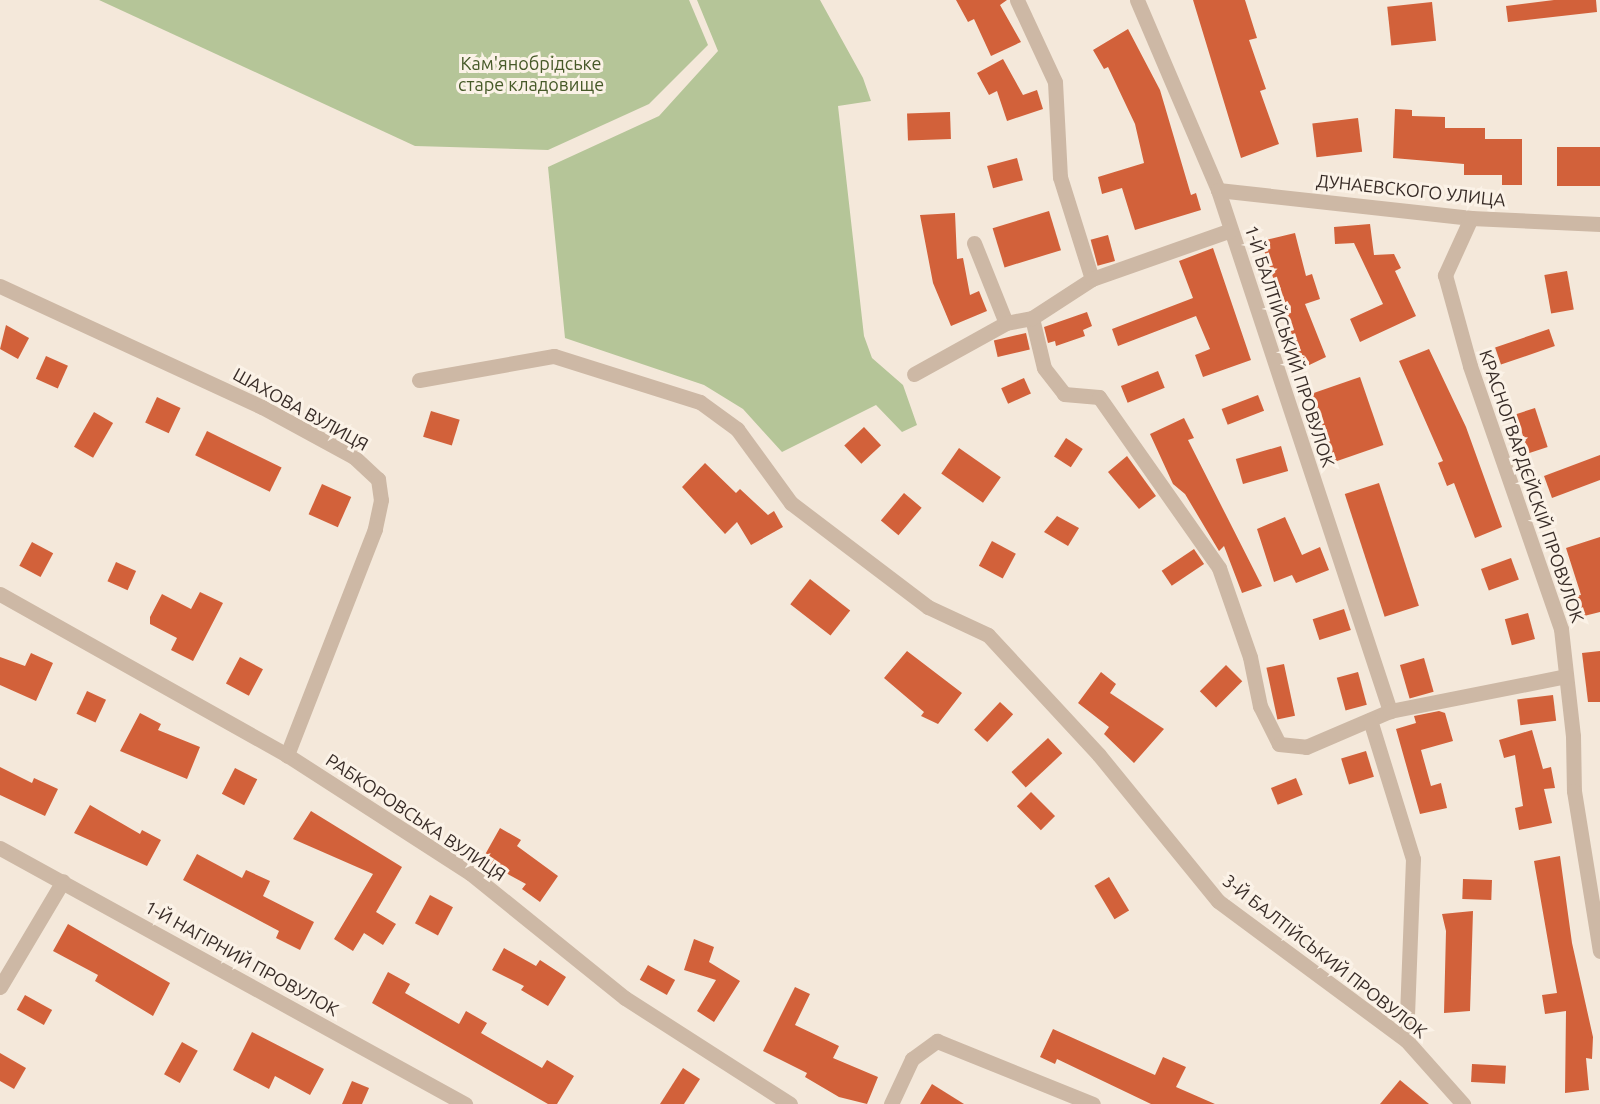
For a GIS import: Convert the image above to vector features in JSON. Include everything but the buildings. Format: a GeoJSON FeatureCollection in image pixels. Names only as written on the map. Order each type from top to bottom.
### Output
{"type":"FeatureCollection","features":[{"type":"Feature","properties":{"kind":"street"},"geometry":{"type":"LineString","coordinates":[[1017,0],[1055,82],[1060,177],[1092,279]]}},
{"type":"Feature","properties":{"kind":"street","name":"1-Й БАЛТІЙСЬКИЙ ПРОВУЛОК"},"geometry":{"type":"LineString","coordinates":[[1137,0],[1218,190],[1390,711]]}},
{"type":"Feature","properties":{"kind":"street","name":"ДУНАЕВСКОГО УЛИЦА"},"geometry":{"type":"LineString","coordinates":[[1218,190],[1471,218],[1600,224]]}},
{"type":"Feature","properties":{"kind":"street","name":"КРАСНОГВАРДЄЙСКІЙ ПРОВУЛОК"},"geometry":{"type":"LineString","coordinates":[[1471,218],[1446,275],[1470,366],[1561,629],[1574,791],[1600,951]]}},
{"type":"Feature","properties":{"kind":"street"},"geometry":{"type":"LineString","coordinates":[[914,374],[1006,323],[1032,318],[1092,279],[1231,230]]}},
{"type":"Feature","properties":{"kind":"street"},"geometry":{"type":"LineString","coordinates":[[974,243],[1006,323]]}},
{"type":"Feature","properties":{"kind":"street","name":"ШАХОВА ВУЛИЦЯ"},"geometry":{"type":"LineString","coordinates":[[0,286],[262,406],[354,457],[378,479],[381,500],[375,530],[287,755]]}},
{"type":"Feature","properties":{"kind":"street"},"geometry":{"type":"LineString","coordinates":[[1032,318],[1044,368],[1064,394],[1099,397],[1219,568],[1250,657],[1260,706],[1279,744],[1306,747],[1390,711],[1566,676]]}},
{"type":"Feature","properties":{"kind":"street","name":"3-Й БАЛТІЙСЬКИЙ ПРОВУЛОК"},"geometry":{"type":"LineString","coordinates":[[418,380],[554,356],[699,402],[738,429],[791,503],[928,607],[988,636],[1099,755],[1218,901],[1406,1040],[1463,1104]]}},
{"type":"Feature","properties":{"kind":"street","name":"РАБКОРОВСЬКА ВУЛИЦЯ"},"geometry":{"type":"LineString","coordinates":[[0,594],[287,755],[470,873],[625,998],[790,1104]]}},
{"type":"Feature","properties":{"kind":"street"},"geometry":{"type":"LineString","coordinates":[[1370,720],[1413,859],[1406,1040]]}},
{"type":"Feature","properties":{"kind":"street","name":"1-Й НАГІРНИЙ ПРОВУЛОК"},"geometry":{"type":"LineString","coordinates":[[0,848],[457,1102]]}},
{"type":"Feature","properties":{"kind":"street"},"geometry":{"type":"LineString","coordinates":[[0,987],[63,881]]}},
{"type":"Feature","properties":{"kind":"street"},"geometry":{"type":"LineString","coordinates":[[891,1104],[912,1059],[937,1041],[1093,1104]]}},
{"type":"Feature","properties":{"kind":"green space","name":"Кам'янобрідське старе кладовище"},"geometry":{"type":"Polygon","coordinates":[[[99,0],[689,0],[708,45],[649,104],[548,150],[415,146],[99,0]]]}},
{"type":"Feature","properties":{"kind":"green space"},"geometry":{"type":"Polygon","coordinates":[[[697,0],[820,0],[863,78],[871,101],[838,106],[864,336],[872,358],[903,385],[917,425],[902,432],[876,405],[782,452],[743,409],[704,385],[565,338],[548,167],[659,116],[718,51],[697,0]]]}}]}
